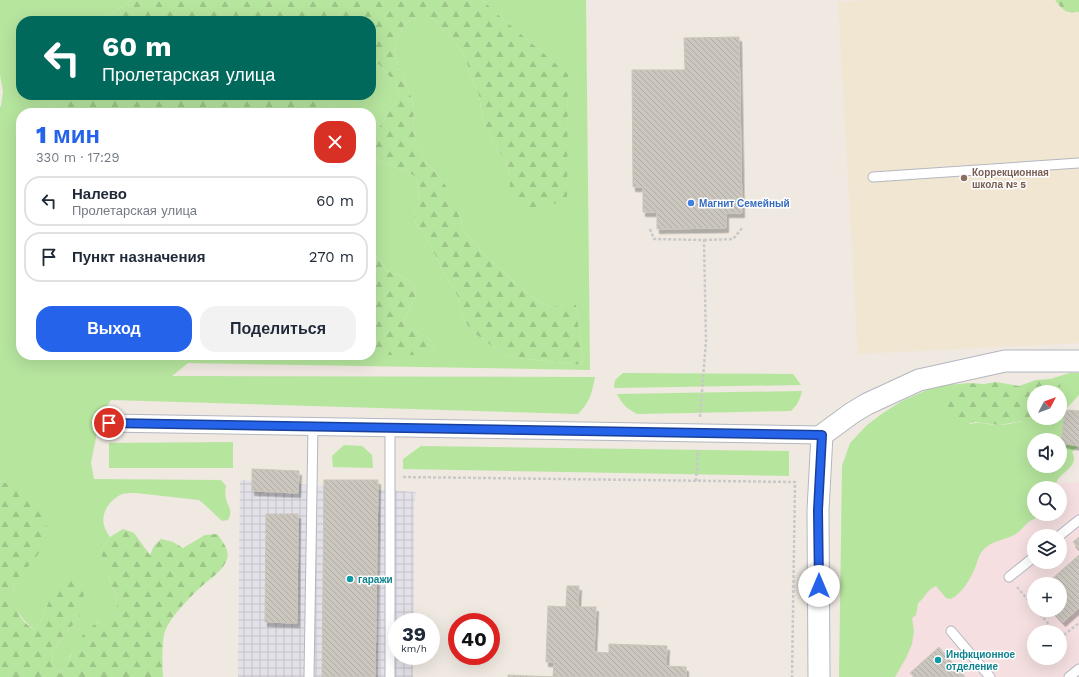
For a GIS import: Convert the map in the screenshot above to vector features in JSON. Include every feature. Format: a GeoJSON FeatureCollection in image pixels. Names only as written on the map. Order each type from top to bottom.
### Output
{"type":"FeatureCollection","features":[{"type":"Feature","properties":{"kind":"street"},"geometry":{"type":"LineString","coordinates":[[109,423],[822,435],[867,404],[919,380],[1005,361],[1079,361]]}},
{"type":"Feature","properties":{"kind":"street"},"geometry":{"type":"LineString","coordinates":[[819,677],[818,510],[822,435]]}},
{"type":"Feature","properties":{"kind":"lane"},"geometry":{"type":"LineString","coordinates":[[873,177],[1079,163]]}},
{"type":"Feature","properties":{"kind":"lane"},"geometry":{"type":"LineString","coordinates":[[309,677],[313,426]]}},
{"type":"Feature","properties":{"kind":"lane"},"geometry":{"type":"LineString","coordinates":[[390,428],[390,677]]}},
{"type":"Feature","properties":{"kind":"lane"},"geometry":{"type":"LineString","coordinates":[[1067,530],[1079,520]]}},
{"type":"Feature","properties":{"kind":"lane"},"geometry":{"type":"LineString","coordinates":[[1009,577],[1027,563]]}},
{"type":"Feature","properties":{"kind":"lane"},"geometry":{"type":"LineString","coordinates":[[951,631],[990,677]]}},
{"type":"Feature","properties":{"kind":"lane"},"geometry":{"type":"LineString","coordinates":[[1069,677],[1079,668]]}},
{"type":"Feature","properties":{"kind":"path"},"geometry":{"type":"LineString","coordinates":[[650,229],[654,239],[704,240],[733,239],[743,227]]}},
{"type":"Feature","properties":{"kind":"path"},"geometry":{"type":"LineString","coordinates":[[696,481],[706,341],[704,240]]}},
{"type":"Feature","properties":{"kind":"path"},"geometry":{"type":"LineString","coordinates":[[390,477],[794,482],[792,677]]}},
{"type":"Feature","properties":{"kind":"path"},"geometry":{"type":"LineString","coordinates":[[1009,577],[1027,599]]}},
{"type":"Feature","properties":{"kind":"path"},"geometry":{"type":"LineString","coordinates":[[1042,617],[1049,625]]}},
{"type":"Feature","properties":{"kind":"path"},"geometry":{"type":"LineString","coordinates":[[1067,632],[1079,623]]}},
{"type":"Feature","properties":{"kind":"shaded area","name":"Коррекционная школа № 5"},"geometry":{"type":"Polygon","coordinates":[[[868,0],[1055,0],[1065,11],[1074,13],[1079,12],[1079,343],[858,354],[838,2],[868,0]]]}},
{"type":"Feature","properties":{"kind":"shaded area"},"geometry":{"type":"Polygon","coordinates":[[[240,480],[416,492],[414,503],[414,613],[388,613],[388,665],[413,665],[413,677],[238,677],[240,480]]]}},
{"type":"Feature","properties":{"kind":"shaded area"},"geometry":{"type":"Polygon","coordinates":[[[1079,482],[1079,677],[857,677],[857,498],[1027,486],[1027,521],[1067,521],[1067,483],[1079,482]]]}},
{"type":"Feature","properties":{"kind":"green space"},"geometry":{"type":"Polygon","coordinates":[[[0,0],[130,0],[109,16],[16,16],[16,100],[50,100],[56,108],[16,108],[16,360],[376,360],[376,355],[426,355],[436,346],[426,336],[414,330],[403,321],[416,295],[413,282],[387,271],[376,257],[376,157],[380,161],[393,167],[405,170],[416,177],[419,189],[418,202],[414,213],[416,224],[424,234],[444,274],[453,287],[458,297],[460,309],[465,321],[472,332],[505,355],[517,358],[583,365],[576,306],[551,307],[537,300],[483,253],[463,230],[460,215],[447,187],[421,154],[415,139],[413,122],[414,108],[410,93],[398,65],[395,52],[398,36],[406,23],[418,17],[431,17],[460,48],[466,59],[469,71],[479,95],[483,120],[492,141],[506,161],[510,176],[510,189],[566,201],[568,74],[496,13],[483,0],[586,0],[590,370],[188,363],[172,376],[595,377],[588,401],[578,414],[111,400],[100,417],[91,463],[94,479],[221,480],[226,486],[225,491],[230,514],[228,520],[222,521],[199,500],[126,493],[120,495],[112,501],[105,511],[103,520],[105,529],[110,537],[101,550],[117,602],[117,613],[96,623],[70,656],[67,666],[60,674],[52,663],[53,651],[79,618],[47,606],[43,617],[35,630],[21,617],[18,612],[13,600],[14,587],[18,578],[29,566],[19,483],[3,483],[0,481],[0,107],[3,91],[0,75],[0,0]]]}},
{"type":"Feature","properties":{"kind":"green space"},"geometry":{"type":"Polygon","coordinates":[[[130,0],[483,0],[496,13],[568,74],[567,201],[538,207],[523,207],[513,200],[510,189],[510,176],[506,161],[492,141],[483,120],[479,95],[469,71],[466,59],[460,48],[431,17],[418,17],[406,23],[398,36],[395,52],[398,65],[410,93],[414,108],[413,122],[415,139],[421,154],[455,199],[463,230],[483,253],[537,300],[551,307],[576,305],[583,365],[517,358],[505,355],[472,332],[465,321],[460,309],[458,297],[453,287],[444,274],[424,234],[416,224],[414,213],[418,201],[419,189],[416,177],[405,170],[393,167],[380,161],[376,157],[376,130],[381,125],[399,96],[396,84],[376,61],[376,16],[109,16],[130,0]]]}},
{"type":"Feature","properties":{"kind":"green space"},"geometry":{"type":"Polygon","coordinates":[[[1055,0],[1079,0],[1079,12],[1067,12],[1055,0]]]}},
{"type":"Feature","properties":{"kind":"green space"},"geometry":{"type":"Polygon","coordinates":[[[376,61],[396,84],[399,96],[381,125],[376,130],[376,108],[331,108],[334,100],[376,100],[376,61]]]}},
{"type":"Feature","properties":{"kind":"green space"},"geometry":{"type":"Polygon","coordinates":[[[50,100],[334,100],[331,108],[56,108],[50,100]]]}},
{"type":"Feature","properties":{"kind":"green space"},"geometry":{"type":"Polygon","coordinates":[[[376,257],[387,271],[413,282],[416,295],[403,321],[414,330],[426,336],[436,346],[426,355],[376,355],[376,257]]]}},
{"type":"Feature","properties":{"kind":"green space"},"geometry":{"type":"Polygon","coordinates":[[[623,373],[793,374],[801,385],[614,388],[615,380],[623,373]]]}},
{"type":"Feature","properties":{"kind":"green space"},"geometry":{"type":"Polygon","coordinates":[[[1070,373],[1079,373],[1079,395],[1067,408],[1067,385],[1059,385],[1059,383],[1050,379],[1070,373]]]}},
{"type":"Feature","properties":{"kind":"green space"},"geometry":{"type":"Polygon","coordinates":[[[1050,379],[1059,383],[1060,385],[1027,385],[1027,420],[999,425],[975,422],[965,424],[960,423],[948,408],[946,400],[947,396],[952,389],[959,384],[984,384],[996,382],[1019,386],[1036,380],[1050,379]]]}},
{"type":"Feature","properties":{"kind":"green space"},"geometry":{"type":"Polygon","coordinates":[[[959,384],[952,389],[970,424],[977,423],[998,425],[1027,419],[1027,425],[1063,425],[1062,433],[1027,433],[1027,473],[1064,473],[1057,481],[1027,481],[1027,521],[1031,521],[1016,534],[987,546],[979,556],[968,582],[959,593],[951,599],[946,598],[936,586],[918,603],[916,615],[912,618],[914,631],[912,644],[895,677],[839,677],[842,466],[850,443],[867,425],[883,413],[902,401],[938,385],[959,384]]]}},
{"type":"Feature","properties":{"kind":"green space"},"geometry":{"type":"Polygon","coordinates":[[[802,391],[798,402],[791,411],[637,414],[625,406],[617,394],[802,391]]]}},
{"type":"Feature","properties":{"kind":"green space"},"geometry":{"type":"Polygon","coordinates":[[[233,442],[233,468],[109,468],[109,443],[233,442]]]}},
{"type":"Feature","properties":{"kind":"green space"},"geometry":{"type":"Polygon","coordinates":[[[1067,444],[1079,446],[1072,452],[1074,460],[1067,470],[1067,444]]]}},
{"type":"Feature","properties":{"kind":"green space"},"geometry":{"type":"Polygon","coordinates":[[[344,445],[362,446],[372,455],[373,468],[333,467],[332,456],[344,445]]]}},
{"type":"Feature","properties":{"kind":"green space"},"geometry":{"type":"Polygon","coordinates":[[[421,446],[789,451],[789,476],[403,469],[403,459],[421,446]]]}},
{"type":"Feature","properties":{"kind":"green space"},"geometry":{"type":"Polygon","coordinates":[[[0,481],[3,483],[19,483],[38,505],[46,520],[47,533],[43,545],[18,579],[13,589],[14,603],[22,620],[35,630],[43,617],[51,596],[57,587],[66,581],[77,581],[84,592],[83,605],[79,618],[53,651],[52,663],[60,674],[67,665],[75,647],[83,635],[98,622],[117,613],[117,602],[104,566],[101,550],[110,537],[123,529],[134,533],[150,555],[154,546],[161,539],[173,542],[183,548],[205,535],[217,534],[226,549],[228,556],[227,559],[220,571],[187,601],[168,625],[163,640],[163,677],[0,677],[0,481]]]}},
{"type":"Feature","properties":{"kind":"building"},"geometry":{"type":"Polygon","coordinates":[[[739,37],[742,213],[726,213],[726,228],[657,229],[657,212],[643,212],[643,187],[633,187],[632,70],[685,70],[684,38],[739,37]]]}},
{"type":"Feature","properties":{"kind":"building"},"geometry":{"type":"Polygon","coordinates":[[[1067,410],[1079,411],[1079,446],[1067,444],[1067,433],[1062,433],[1063,425],[1067,425],[1067,410]]]}},
{"type":"Feature","properties":{"kind":"building"},"geometry":{"type":"Polygon","coordinates":[[[252,469],[299,471],[298,493],[252,491],[252,469]]]}},
{"type":"Feature","properties":{"kind":"building","name":"гаражи"},"geometry":{"type":"Polygon","coordinates":[[[324,480],[378,480],[375,677],[322,677],[324,480]]]}},
{"type":"Feature","properties":{"kind":"building"},"geometry":{"type":"Polygon","coordinates":[[[266,514],[298,514],[297,623],[265,622],[266,514]]]}},
{"type":"Feature","properties":{"kind":"building"},"geometry":{"type":"Polygon","coordinates":[[[1079,537],[1079,549],[1073,542],[1079,537]]]}},
{"type":"Feature","properties":{"kind":"building"},"geometry":{"type":"Polygon","coordinates":[[[1079,555],[1079,608],[1063,622],[1058,617],[1067,617],[1067,577],[1054,577],[1063,569],[1067,569],[1067,566],[1079,555]]]}},
{"type":"Feature","properties":{"kind":"building"},"geometry":{"type":"Polygon","coordinates":[[[567,586],[579,586],[578,607],[596,607],[594,652],[609,653],[609,644],[667,646],[666,666],[686,667],[686,677],[553,677],[554,662],[546,662],[548,606],[566,607],[567,586]]]}},
{"type":"Feature","properties":{"kind":"building","name":"Инфкционное отделение"},"geometry":{"type":"Polygon","coordinates":[[[939,647],[965,677],[914,677],[910,673],[939,647]]]}},
{"type":"Feature","properties":{"kind":"building"},"geometry":{"type":"Polygon","coordinates":[[[508,675],[553,677],[508,677],[508,675]]]}},
{"type":"Feature","properties":{"kind":"place","name":"Коррекционная школа № 5"},"geometry":{"type":"Point","coordinates":[964,178]}},
{"type":"Feature","properties":{"kind":"place","name":"Магнит Семейный"},"geometry":{"type":"Point","coordinates":[691,203]}},
{"type":"Feature","properties":{"kind":"place","name":"гаражи"},"geometry":{"type":"Point","coordinates":[350,579]}},
{"type":"Feature","properties":{"kind":"place","name":"Инфкционное отделение"},"geometry":{"type":"Point","coordinates":[938,660]}},
{"type":"Feature","properties":{"kind":"route"},"geometry":{"type":"LineString","coordinates":[[109,423],[822,435],[818,510],[819,586]]}}]}
